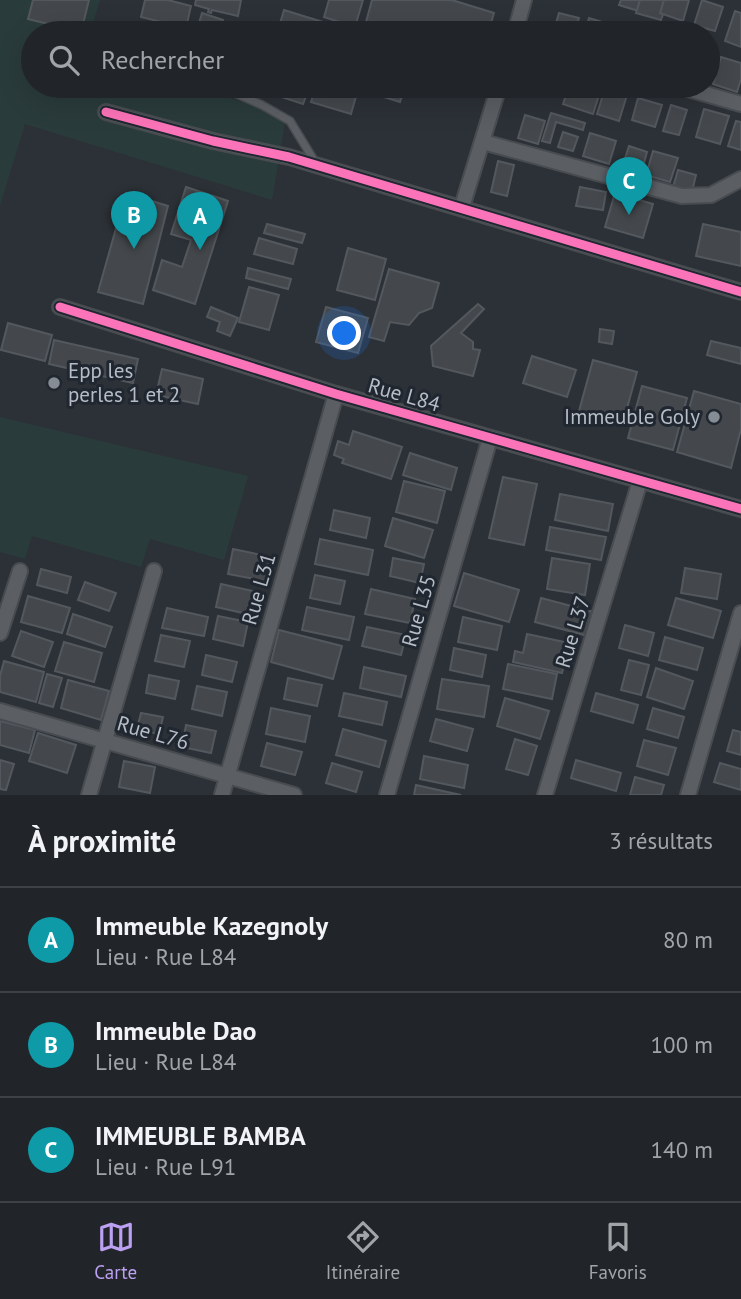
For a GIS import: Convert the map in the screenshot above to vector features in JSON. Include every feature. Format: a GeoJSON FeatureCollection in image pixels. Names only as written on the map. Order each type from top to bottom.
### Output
{"type":"FeatureCollection","features":[{"type":"Feature","properties":{"kind":"street"},"geometry":{"type":"LineString","coordinates":[[518,21],[524,0]]}},
{"type":"Feature","properties":{"kind":"street"},"geometry":{"type":"LineString","coordinates":[[462,207],[496,98]]}},
{"type":"Feature","properties":{"kind":"street"},"geometry":{"type":"LineString","coordinates":[[720,98],[741,104]]}},
{"type":"Feature","properties":{"kind":"street"},"geometry":{"type":"LineString","coordinates":[[106,112],[317,166],[462,207],[741,292]]}},
{"type":"Feature","properties":{"kind":"street"},"geometry":{"type":"LineString","coordinates":[[483,142],[682,196],[711,195],[741,179]]}},
{"type":"Feature","properties":{"kind":"street","name":"Rue L84"},"geometry":{"type":"LineString","coordinates":[[60,307],[336,394],[741,509]]}},
{"type":"Feature","properties":{"kind":"street","name":"Rue L31"},"geometry":{"type":"LineString","coordinates":[[222,795],[336,394]]}},
{"type":"Feature","properties":{"kind":"street","name":"Rue L35"},"geometry":{"type":"LineString","coordinates":[[387,795],[490,438]]}},
{"type":"Feature","properties":{"kind":"street","name":"Rue L37"},"geometry":{"type":"LineString","coordinates":[[545,795],[640,481]]}},
{"type":"Feature","properties":{"kind":"street"},"geometry":{"type":"LineString","coordinates":[[0,633],[20,571]]}},
{"type":"Feature","properties":{"kind":"street"},"geometry":{"type":"LineString","coordinates":[[89,795],[154,571]]}},
{"type":"Feature","properties":{"kind":"street"},"geometry":{"type":"LineString","coordinates":[[688,795],[741,613]]}},
{"type":"Feature","properties":{"kind":"street","name":"Rue L76"},"geometry":{"type":"LineString","coordinates":[[0,711],[294,795]]}},
{"type":"Feature","properties":{"kind":"lane"},"geometry":{"type":"LineString","coordinates":[[246,98],[290,121],[317,166]]}},
{"type":"Feature","properties":{"kind":"shaded area"},"geometry":{"type":"Polygon","coordinates":[[[0,0],[100,0],[94,21],[21,21],[21,98],[229,98],[286,115],[272,200],[25,124],[0,206],[0,0]]]}},
{"type":"Feature","properties":{"kind":"shaded area"},"geometry":{"type":"Polygon","coordinates":[[[0,417],[248,476],[224,560],[150,539],[141,567],[32,536],[25,559],[0,552],[0,417]]]}},
{"type":"Feature","properties":{"kind":"building"},"geometry":{"type":"Polygon","coordinates":[[[33,0],[89,0],[84,21],[28,19],[33,0]]]}},
{"type":"Feature","properties":{"kind":"building"},"geometry":{"type":"Polygon","coordinates":[[[145,0],[168,0],[191,6],[188,21],[157,21],[141,17],[145,0]]]}},
{"type":"Feature","properties":{"kind":"building"},"geometry":{"type":"Polygon","coordinates":[[[196,0],[241,0],[238,16],[212,10],[211,13],[208,12],[209,9],[195,5],[196,0]]]}},
{"type":"Feature","properties":{"kind":"building"},"geometry":{"type":"Polygon","coordinates":[[[329,0],[363,0],[357,21],[336,21],[324,17],[329,0]]]}},
{"type":"Feature","properties":{"kind":"building"},"geometry":{"type":"Polygon","coordinates":[[[372,0],[452,0],[494,13],[492,21],[366,21],[372,0]]]}},
{"type":"Feature","properties":{"kind":"building"},"geometry":{"type":"Polygon","coordinates":[[[621,0],[652,0],[648,14],[619,5],[621,0]]]}},
{"type":"Feature","properties":{"kind":"building"},"geometry":{"type":"Polygon","coordinates":[[[640,0],[668,0],[661,20],[636,13],[640,0]]]}},
{"type":"Feature","properties":{"kind":"building"},"geometry":{"type":"Polygon","coordinates":[[[664,0],[689,0],[683,21],[660,13],[664,0]]]}},
{"type":"Feature","properties":{"kind":"building"},"geometry":{"type":"Polygon","coordinates":[[[702,0],[723,7],[718,21],[695,21],[702,0]]]}},
{"type":"Feature","properties":{"kind":"building"},"geometry":{"type":"Polygon","coordinates":[[[284,10],[320,21],[281,21],[284,10]]]}},
{"type":"Feature","properties":{"kind":"building"},"geometry":{"type":"Polygon","coordinates":[[[735,11],[741,13],[741,47],[725,41],[735,11]]]}},
{"type":"Feature","properties":{"kind":"building"},"geometry":{"type":"Polygon","coordinates":[[[202,13],[223,20],[223,21],[200,21],[202,13]]]}},
{"type":"Feature","properties":{"kind":"building"},"geometry":{"type":"Polygon","coordinates":[[[559,13],[579,18],[578,21],[557,21],[559,13]]]}},
{"type":"Feature","properties":{"kind":"building"},"geometry":{"type":"Polygon","coordinates":[[[721,57],[741,63],[741,79],[737,92],[720,86],[721,57]]]}},
{"type":"Feature","properties":{"kind":"building"},"geometry":{"type":"Polygon","coordinates":[[[285,98],[305,98],[303,104],[285,98]]]}},
{"type":"Feature","properties":{"kind":"building"},"geometry":{"type":"Polygon","coordinates":[[[312,98],[356,98],[351,114],[311,102],[312,98]]]}},
{"type":"Feature","properties":{"kind":"building"},"geometry":{"type":"Polygon","coordinates":[[[565,98],[598,98],[593,114],[563,104],[565,98]]]}},
{"type":"Feature","properties":{"kind":"building"},"geometry":{"type":"Polygon","coordinates":[[[602,98],[626,98],[619,121],[597,114],[602,98]]]}},
{"type":"Feature","properties":{"kind":"building"},"geometry":{"type":"Polygon","coordinates":[[[638,98],[662,105],[655,127],[632,120],[638,98]]]}},
{"type":"Feature","properties":{"kind":"building"},"geometry":{"type":"Polygon","coordinates":[[[671,105],[687,110],[679,135],[663,131],[671,105]]]}},
{"type":"Feature","properties":{"kind":"building"},"geometry":{"type":"Polygon","coordinates":[[[704,109],[729,116],[720,144],[696,137],[704,109]]]}},
{"type":"Feature","properties":{"kind":"building"},"geometry":{"type":"Polygon","coordinates":[[[551,113],[585,123],[583,130],[556,122],[550,143],[542,141],[551,113]]]}},
{"type":"Feature","properties":{"kind":"building"},"geometry":{"type":"Polygon","coordinates":[[[525,115],[545,121],[538,144],[518,138],[525,115]]]}},
{"type":"Feature","properties":{"kind":"building"},"geometry":{"type":"Polygon","coordinates":[[[736,121],[741,122],[741,150],[728,146],[736,121]]]}},
{"type":"Feature","properties":{"kind":"building"},"geometry":{"type":"Polygon","coordinates":[[[563,132],[578,137],[573,151],[558,147],[563,132]]]}},
{"type":"Feature","properties":{"kind":"building"},"geometry":{"type":"Polygon","coordinates":[[[590,133],[616,141],[609,164],[583,156],[590,133]]]}},
{"type":"Feature","properties":{"kind":"building"},"geometry":{"type":"Polygon","coordinates":[[[629,146],[647,152],[641,174],[622,168],[629,146]]]}},
{"type":"Feature","properties":{"kind":"building"},"geometry":{"type":"Polygon","coordinates":[[[653,151],[678,158],[670,182],[646,175],[653,151]]]}},
{"type":"Feature","properties":{"kind":"building"},"geometry":{"type":"Polygon","coordinates":[[[498,161],[514,165],[507,196],[491,192],[498,161]]]}},
{"type":"Feature","properties":{"kind":"building"},"geometry":{"type":"Polygon","coordinates":[[[678,170],[696,175],[692,192],[673,187],[678,170]]]}},
{"type":"Feature","properties":{"kind":"building"},"geometry":{"type":"Polygon","coordinates":[[[186,187],[228,201],[195,304],[153,290],[162,260],[182,267],[191,240],[171,234],[186,187]]]}},
{"type":"Feature","properties":{"kind":"building"},"geometry":{"type":"Polygon","coordinates":[[[580,187],[606,192],[603,210],[576,206],[580,187]]]}},
{"type":"Feature","properties":{"kind":"building"},"geometry":{"type":"Polygon","coordinates":[[[126,193],[168,206],[143,304],[98,292],[126,193]]]}},
{"type":"Feature","properties":{"kind":"building"},"geometry":{"type":"Polygon","coordinates":[[[615,193],[653,204],[643,238],[605,227],[615,193]]]}},
{"type":"Feature","properties":{"kind":"building"},"geometry":{"type":"Polygon","coordinates":[[[267,224],[305,234],[302,243],[264,233],[267,224]]]}},
{"type":"Feature","properties":{"kind":"building"},"geometry":{"type":"Polygon","coordinates":[[[703,224],[741,232],[741,266],[696,256],[703,224]]]}},
{"type":"Feature","properties":{"kind":"building"},"geometry":{"type":"Polygon","coordinates":[[[259,238],[297,249],[293,264],[254,254],[259,238]]]}},
{"type":"Feature","properties":{"kind":"building"},"geometry":{"type":"Polygon","coordinates":[[[348,248],[386,259],[375,300],[337,290],[348,248]]]}},
{"type":"Feature","properties":{"kind":"building"},"geometry":{"type":"Polygon","coordinates":[[[248,268],[291,279],[288,289],[246,278],[248,268]]]}},
{"type":"Feature","properties":{"kind":"building"},"geometry":{"type":"Polygon","coordinates":[[[389,269],[439,283],[432,308],[419,313],[409,325],[390,322],[384,341],[369,337],[389,269]]]}},
{"type":"Feature","properties":{"kind":"building"},"geometry":{"type":"Polygon","coordinates":[[[249,287],[279,295],[269,330],[239,322],[249,287]]]}},
{"type":"Feature","properties":{"kind":"building"},"geometry":{"type":"Polygon","coordinates":[[[478,304],[484,309],[461,333],[473,342],[473,349],[480,350],[473,376],[433,366],[431,346],[478,304]]]}},
{"type":"Feature","properties":{"kind":"building"},"geometry":{"type":"Polygon","coordinates":[[[211,307],[238,318],[230,336],[217,331],[220,322],[207,317],[211,307]]]}},
{"type":"Feature","properties":{"kind":"building"},"geometry":{"type":"Polygon","coordinates":[[[326,307],[368,318],[358,353],[316,342],[326,307]]]}},
{"type":"Feature","properties":{"kind":"building"},"geometry":{"type":"Polygon","coordinates":[[[8,323],[52,335],[45,361],[1,350],[8,323]]]}},
{"type":"Feature","properties":{"kind":"building"},"geometry":{"type":"Polygon","coordinates":[[[600,329],[614,331],[612,344],[599,342],[600,329]]]}},
{"type":"Feature","properties":{"kind":"building"},"geometry":{"type":"Polygon","coordinates":[[[54,340],[138,359],[133,383],[49,364],[54,340]]]}},
{"type":"Feature","properties":{"kind":"building"},"geometry":{"type":"Polygon","coordinates":[[[711,341],[741,348],[741,364],[707,355],[711,341]]]}},
{"type":"Feature","properties":{"kind":"building"},"geometry":{"type":"Polygon","coordinates":[[[532,356],[576,370],[567,397],[523,383],[532,356]]]}},
{"type":"Feature","properties":{"kind":"building"},"geometry":{"type":"Polygon","coordinates":[[[593,360],[637,372],[623,423],[579,411],[593,360]]]}},
{"type":"Feature","properties":{"kind":"building"},"geometry":{"type":"Polygon","coordinates":[[[162,369],[203,379],[198,404],[156,395],[162,369]]]}},
{"type":"Feature","properties":{"kind":"building"},"geometry":{"type":"Polygon","coordinates":[[[642,386],[687,398],[673,450],[628,438],[642,386]]]}},
{"type":"Feature","properties":{"kind":"building","name":"Immeuble Goly"},"geometry":{"type":"Polygon","coordinates":[[[694,391],[741,404],[741,429],[731,468],[677,452],[694,391]]]}},
{"type":"Feature","properties":{"kind":"building"},"geometry":{"type":"Polygon","coordinates":[[[353,431],[402,447],[391,479],[342,463],[344,459],[334,455],[338,441],[349,445],[353,431]]]}},
{"type":"Feature","properties":{"kind":"building"},"geometry":{"type":"Polygon","coordinates":[[[410,453],[457,468],[451,490],[403,475],[410,453]]]}},
{"type":"Feature","properties":{"kind":"building"},"geometry":{"type":"Polygon","coordinates":[[[503,477],[537,484],[524,545],[489,538],[503,477]]]}},
{"type":"Feature","properties":{"kind":"building"},"geometry":{"type":"Polygon","coordinates":[[[404,481],[445,491],[437,523],[396,512],[404,481]]]}},
{"type":"Feature","properties":{"kind":"building"},"geometry":{"type":"Polygon","coordinates":[[[560,494],[613,504],[608,531],[555,520],[560,494]]]}},
{"type":"Feature","properties":{"kind":"building"},"geometry":{"type":"Polygon","coordinates":[[[334,510],[370,518],[366,538],[330,530],[334,510]]]}},
{"type":"Feature","properties":{"kind":"building"},"geometry":{"type":"Polygon","coordinates":[[[393,518],[433,530],[424,558],[385,546],[393,518]]]}},
{"type":"Feature","properties":{"kind":"building"},"geometry":{"type":"Polygon","coordinates":[[[550,527],[606,537],[601,560],[546,550],[550,527]]]}},
{"type":"Feature","properties":{"kind":"building"},"geometry":{"type":"Polygon","coordinates":[[[320,539],[373,550],[368,575],[315,564],[320,539]]]}},
{"type":"Feature","properties":{"kind":"building"},"geometry":{"type":"Polygon","coordinates":[[[233,549],[271,557],[265,581],[228,574],[233,549]]]}},
{"type":"Feature","properties":{"kind":"building"},"geometry":{"type":"Polygon","coordinates":[[[393,558],[424,564],[420,583],[390,576],[393,558]]]}},
{"type":"Feature","properties":{"kind":"building"},"geometry":{"type":"Polygon","coordinates":[[[552,558],[590,564],[585,595],[547,589],[552,558]]]}},
{"type":"Feature","properties":{"kind":"building"},"geometry":{"type":"Polygon","coordinates":[[[685,568],[721,574],[717,599],[681,593],[685,568]]]}},
{"type":"Feature","properties":{"kind":"building"},"geometry":{"type":"Polygon","coordinates":[[[41,569],[71,577],[67,593],[37,585],[41,569]]]}},
{"type":"Feature","properties":{"kind":"building"},"geometry":{"type":"Polygon","coordinates":[[[464,573],[519,590],[509,622],[454,606],[464,573]]]}},
{"type":"Feature","properties":{"kind":"building"},"geometry":{"type":"Polygon","coordinates":[[[315,575],[345,581],[340,604],[310,598],[315,575]]]}},
{"type":"Feature","properties":{"kind":"building"},"geometry":{"type":"Polygon","coordinates":[[[85,582],[116,593],[109,611],[78,600],[85,582]]]}},
{"type":"Feature","properties":{"kind":"building"},"geometry":{"type":"Polygon","coordinates":[[[221,584],[257,592],[252,615],[216,607],[221,584]]]}},
{"type":"Feature","properties":{"kind":"building"},"geometry":{"type":"Polygon","coordinates":[[[371,589],[415,599],[410,623],[365,614],[371,589]]]}},
{"type":"Feature","properties":{"kind":"building"},"geometry":{"type":"Polygon","coordinates":[[[28,596],[70,608],[62,633],[21,622],[28,596]]]}},
{"type":"Feature","properties":{"kind":"building"},"geometry":{"type":"Polygon","coordinates":[[[541,598],[594,612],[588,636],[535,622],[541,598]]]}},
{"type":"Feature","properties":{"kind":"building"},"geometry":{"type":"Polygon","coordinates":[[[676,598],[721,611],[713,638],[668,625],[676,598]]]}},
{"type":"Feature","properties":{"kind":"building"},"geometry":{"type":"Polygon","coordinates":[[[307,607],[354,617],[349,640],[302,630],[307,607]]]}},
{"type":"Feature","properties":{"kind":"building"},"geometry":{"type":"Polygon","coordinates":[[[167,608],[208,617],[204,636],[162,628],[167,608]]]}},
{"type":"Feature","properties":{"kind":"building"},"geometry":{"type":"Polygon","coordinates":[[[73,614],[112,627],[105,647],[67,634],[73,614]]]}},
{"type":"Feature","properties":{"kind":"building"},"geometry":{"type":"Polygon","coordinates":[[[218,616],[248,622],[243,646],[213,639],[218,616]]]}},
{"type":"Feature","properties":{"kind":"building"},"geometry":{"type":"Polygon","coordinates":[[[463,617],[502,626],[497,650],[458,642],[463,617]]]}},
{"type":"Feature","properties":{"kind":"building"},"geometry":{"type":"Polygon","coordinates":[[[625,625],[654,633],[648,656],[619,648],[625,625]]]}},
{"type":"Feature","properties":{"kind":"building"},"geometry":{"type":"Polygon","coordinates":[[[367,627],[406,635],[401,655],[362,646],[367,627]]]}},
{"type":"Feature","properties":{"kind":"building"},"geometry":{"type":"Polygon","coordinates":[[[279,630],[342,646],[333,679],[271,662],[279,630]]]}},
{"type":"Feature","properties":{"kind":"building"},"geometry":{"type":"Polygon","coordinates":[[[21,631],[53,642],[44,667],[12,656],[21,631]]]}},
{"type":"Feature","properties":{"kind":"building"},"geometry":{"type":"Polygon","coordinates":[[[527,634],[569,643],[562,673],[513,662],[515,651],[523,653],[527,634]]]}},
{"type":"Feature","properties":{"kind":"building"},"geometry":{"type":"Polygon","coordinates":[[[161,635],[190,641],[184,667],[155,661],[161,635]]]}},
{"type":"Feature","properties":{"kind":"building"},"geometry":{"type":"Polygon","coordinates":[[[665,637],[703,648],[697,670],[659,660],[665,637]]]}},
{"type":"Feature","properties":{"kind":"building"},"geometry":{"type":"Polygon","coordinates":[[[64,642],[102,653],[94,682],[55,671],[64,642]]]}},
{"type":"Feature","properties":{"kind":"building"},"geometry":{"type":"Polygon","coordinates":[[[454,648],[486,655],[482,677],[450,670],[454,648]]]}},
{"type":"Feature","properties":{"kind":"building"},"geometry":{"type":"Polygon","coordinates":[[[206,655],[237,662],[232,682],[202,675],[206,655]]]}},
{"type":"Feature","properties":{"kind":"building"},"geometry":{"type":"Polygon","coordinates":[[[629,660],[649,665],[641,695],[621,690],[629,660]]]}},
{"type":"Feature","properties":{"kind":"building"},"geometry":{"type":"Polygon","coordinates":[[[4,661],[44,672],[36,702],[0,692],[4,661]]]}},
{"type":"Feature","properties":{"kind":"building"},"geometry":{"type":"Polygon","coordinates":[[[508,664],[557,674],[552,699],[503,689],[508,664]]]}},
{"type":"Feature","properties":{"kind":"building"},"geometry":{"type":"Polygon","coordinates":[[[364,667],[406,676],[401,697],[360,688],[364,667]]]}},
{"type":"Feature","properties":{"kind":"building"},"geometry":{"type":"Polygon","coordinates":[[[656,668],[693,681],[684,709],[647,697],[656,668]]]}},
{"type":"Feature","properties":{"kind":"building"},"geometry":{"type":"Polygon","coordinates":[[[47,674],[62,678],[53,707],[39,703],[47,674]]]}},
{"type":"Feature","properties":{"kind":"building"},"geometry":{"type":"Polygon","coordinates":[[[149,675],[179,681],[175,699],[146,693],[149,675]]]}},
{"type":"Feature","properties":{"kind":"building"},"geometry":{"type":"Polygon","coordinates":[[[288,678],[322,685],[317,706],[284,699],[288,678]]]}},
{"type":"Feature","properties":{"kind":"building"},"geometry":{"type":"Polygon","coordinates":[[[442,679],[489,686],[484,717],[437,709],[442,679]]]}},
{"type":"Feature","properties":{"kind":"building"},"geometry":{"type":"Polygon","coordinates":[[[68,680],[109,691],[101,720],[61,708],[68,680]]]}},
{"type":"Feature","properties":{"kind":"building"},"geometry":{"type":"Polygon","coordinates":[[[197,686],[227,692],[222,716],[192,709],[197,686]]]}},
{"type":"Feature","properties":{"kind":"building"},"geometry":{"type":"Polygon","coordinates":[[[344,693],[387,702],[382,725],[339,716],[344,693]]]}},
{"type":"Feature","properties":{"kind":"building"},"geometry":{"type":"Polygon","coordinates":[[[596,693],[638,705],[633,723],[591,711],[596,693]]]}},
{"type":"Feature","properties":{"kind":"building"},"geometry":{"type":"Polygon","coordinates":[[[505,698],[549,711],[540,739],[497,726],[505,698]]]}},
{"type":"Feature","properties":{"kind":"building"},"geometry":{"type":"Polygon","coordinates":[[[271,708],[310,716],[305,742],[266,734],[271,708]]]}},
{"type":"Feature","properties":{"kind":"building"},"geometry":{"type":"Polygon","coordinates":[[[653,708],[684,717],[678,738],[647,729],[653,708]]]}},
{"type":"Feature","properties":{"kind":"building"},"geometry":{"type":"Polygon","coordinates":[[[141,713],[163,717],[159,734],[137,729],[141,713]]]}},
{"type":"Feature","properties":{"kind":"building"},"geometry":{"type":"Polygon","coordinates":[[[436,719],[473,729],[467,751],[430,741],[436,719]]]}},
{"type":"Feature","properties":{"kind":"building"},"geometry":{"type":"Polygon","coordinates":[[[0,721],[35,730],[29,753],[0,745],[0,721]]]}},
{"type":"Feature","properties":{"kind":"building"},"geometry":{"type":"Polygon","coordinates":[[[186,725],[216,731],[211,753],[182,747],[186,725]]]}},
{"type":"Feature","properties":{"kind":"building"},"geometry":{"type":"Polygon","coordinates":[[[343,729],[386,741],[379,767],[336,755],[343,729]]]}},
{"type":"Feature","properties":{"kind":"building"},"geometry":{"type":"Polygon","coordinates":[[[733,730],[741,732],[741,755],[727,751],[733,730]]]}},
{"type":"Feature","properties":{"kind":"building"},"geometry":{"type":"Polygon","coordinates":[[[38,733],[76,745],[67,773],[29,761],[38,733]]]}},
{"type":"Feature","properties":{"kind":"building"},"geometry":{"type":"Polygon","coordinates":[[[515,739],[537,746],[528,775],[506,769],[515,739]]]}},
{"type":"Feature","properties":{"kind":"building"},"geometry":{"type":"Polygon","coordinates":[[[644,740],[676,748],[668,775],[637,766],[644,740]]]}},
{"type":"Feature","properties":{"kind":"building"},"geometry":{"type":"Polygon","coordinates":[[[267,743],[302,752],[295,775],[261,766],[267,743]]]}},
{"type":"Feature","properties":{"kind":"building"},"geometry":{"type":"Polygon","coordinates":[[[424,756],[468,765],[464,788],[420,779],[424,756]]]}},
{"type":"Feature","properties":{"kind":"building"},"geometry":{"type":"Polygon","coordinates":[[[0,760],[14,764],[6,790],[0,789],[0,760]]]}},
{"type":"Feature","properties":{"kind":"building"},"geometry":{"type":"Polygon","coordinates":[[[576,760],[621,773],[616,791],[571,778],[576,760]]]}},
{"type":"Feature","properties":{"kind":"building"},"geometry":{"type":"Polygon","coordinates":[[[124,761],[155,767],[150,793],[119,787],[124,761]]]}},
{"type":"Feature","properties":{"kind":"building"},"geometry":{"type":"Polygon","coordinates":[[[332,763],[362,772],[356,792],[326,783],[332,763]]]}},
{"type":"Feature","properties":{"kind":"building"},"geometry":{"type":"Polygon","coordinates":[[[720,763],[741,769],[741,790],[714,782],[720,763]]]}},
{"type":"Feature","properties":{"kind":"building"},"geometry":{"type":"Polygon","coordinates":[[[635,777],[664,785],[661,795],[630,795],[635,777]]]}},
{"type":"Feature","properties":{"kind":"building"},"geometry":{"type":"Polygon","coordinates":[[[416,785],[461,795],[414,795],[416,785]]]}},
{"type":"Feature","properties":{"kind":"cycle path"},"geometry":{"type":"LineString","coordinates":[[106,112],[213,141],[289,157],[741,292]]}},
{"type":"Feature","properties":{"kind":"cycle path"},"geometry":{"type":"LineString","coordinates":[[60,307],[336,394],[741,509]]}},
{"type":"Feature","properties":{"kind":"place","name":"IMMEUBLE BAMBA"},"geometry":{"type":"Point","coordinates":[629,215]}},
{"type":"Feature","properties":{"kind":"place","name":"Immeuble Dao"},"geometry":{"type":"Point","coordinates":[134,249]}},
{"type":"Feature","properties":{"kind":"place","name":"Immeuble Kazegnoly"},"geometry":{"type":"Point","coordinates":[200,250]}},
{"type":"Feature","properties":{"kind":"place","name":"Epp les perles 1 et 2"},"geometry":{"type":"Point","coordinates":[54,383]}},
{"type":"Feature","properties":{"kind":"place","name":"Immeuble Goly"},"geometry":{"type":"Point","coordinates":[714,417]}}]}
